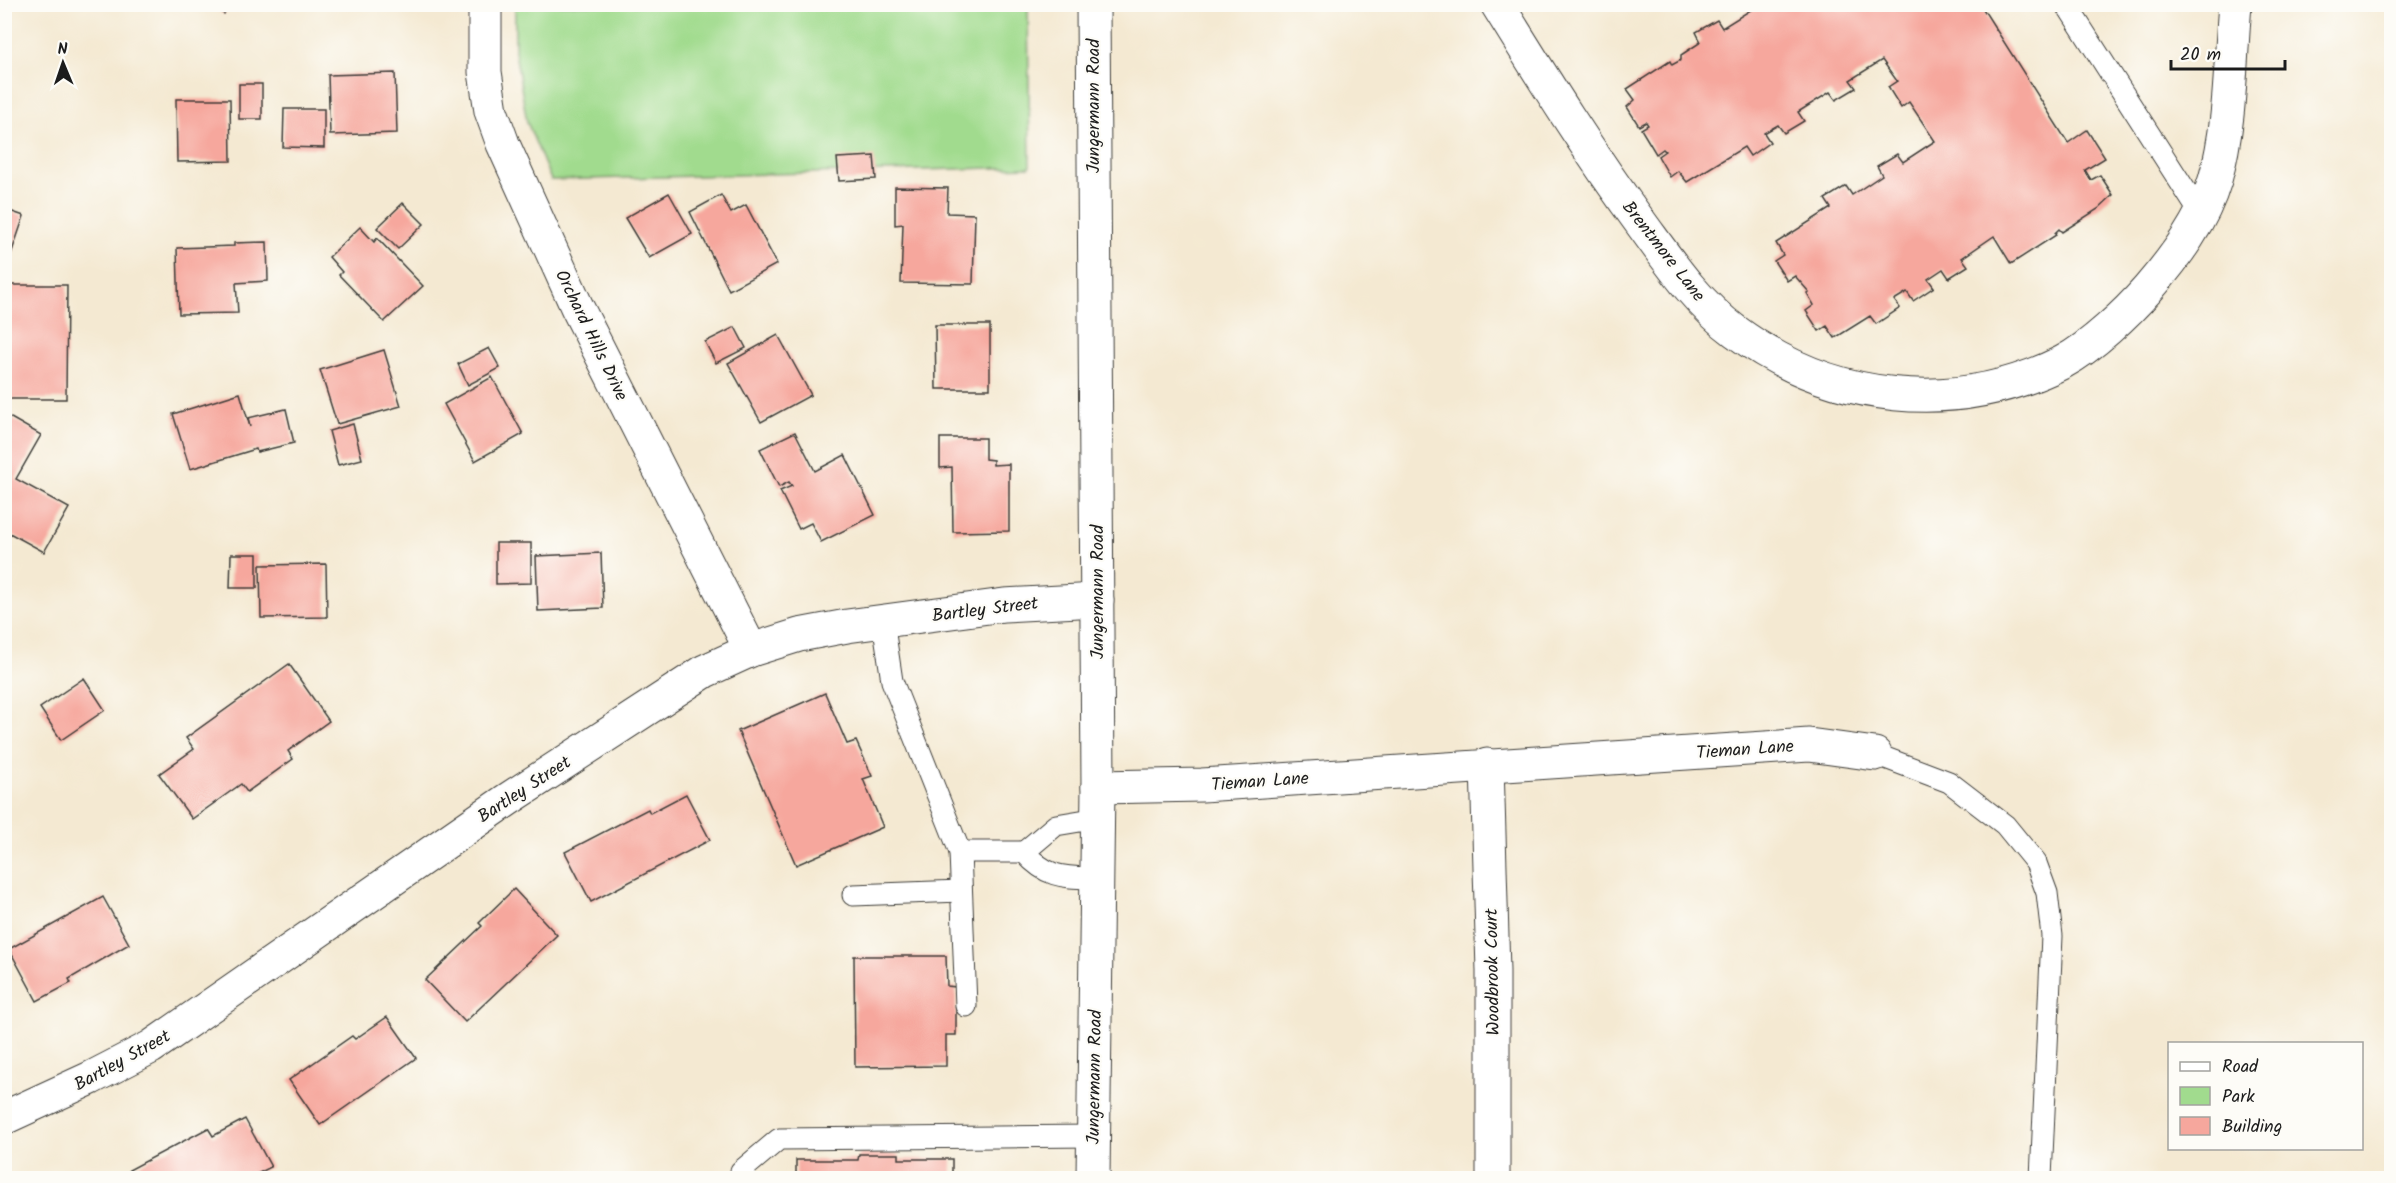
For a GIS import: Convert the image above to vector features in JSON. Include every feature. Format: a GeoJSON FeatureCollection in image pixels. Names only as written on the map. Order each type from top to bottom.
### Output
{"type":"FeatureCollection","features":[{"type":"Feature","properties":{"kind":"street","name":"Orchard Hills Drive"},"geometry":{"type":"LineString","coordinates":[[485,4],[485,72],[491,111],[503,144],[577,308],[751,650]]}},
{"type":"Feature","properties":{"kind":"street","name":"Jungermann Road"},"geometry":{"type":"LineString","coordinates":[[1092,4],[1098,802],[1093,1179]]}},
{"type":"Feature","properties":{"kind":"street","name":"Brentmore Lane"},"geometry":{"type":"LineString","coordinates":[[1497,4],[1587,148],[1682,280],[1733,330],[1778,361],[1824,381],[1883,393],[1946,395],[2029,377],[2066,360],[2127,313],[2173,261],[2200,213],[2215,180],[2225,124],[2235,4]]}},
{"type":"Feature","properties":{"kind":"street","name":"Bartley Street"},"geometry":{"type":"LineString","coordinates":[[4,1118],[152,1047],[507,800],[705,671],[751,650],[799,635],[1004,605],[1097,600]]}},
{"type":"Feature","properties":{"kind":"street","name":"Tieman Lane"},"geometry":{"type":"LineString","coordinates":[[1098,802],[1202,785],[1809,744],[1875,754]]}},
{"type":"Feature","properties":{"kind":"street","name":"Woodbrook Court"},"geometry":{"type":"LineString","coordinates":[[1487,765],[1493,970],[1493,1179]]}},
{"type":"Feature","properties":{"kind":"lane"},"geometry":{"type":"LineString","coordinates":[[2066,4],[2200,213]]}},
{"type":"Feature","properties":{"kind":"lane"},"geometry":{"type":"LineString","coordinates":[[883,621],[892,681],[960,852],[966,1006]]}},
{"type":"Feature","properties":{"kind":"lane","name":"Tieman Lane"},"geometry":{"type":"LineString","coordinates":[[1875,754],[1949,782],[2005,825],[2036,863],[2047,893],[2052,936],[2041,1179]]}},
{"type":"Feature","properties":{"kind":"lane"},"geometry":{"type":"LineString","coordinates":[[960,852],[1024,852],[1056,825],[1098,802]]}},
{"type":"Feature","properties":{"kind":"lane"},"geometry":{"type":"LineString","coordinates":[[1024,852],[1037,867],[1058,877],[1097,878]]}},
{"type":"Feature","properties":{"kind":"lane"},"geometry":{"type":"LineString","coordinates":[[853,895],[961,891]]}},
{"type":"Feature","properties":{"kind":"lane"},"geometry":{"type":"LineString","coordinates":[[741,1179],[741,1171],[779,1139],[1093,1136]]}},
{"type":"Feature","properties":{"kind":"green space"},"geometry":{"type":"Polygon","coordinates":[[[515,5],[1028,5],[1030,167],[551,180],[527,122],[515,52],[515,5]]]}},
{"type":"Feature","properties":{"kind":"building"},"geometry":{"type":"Polygon","coordinates":[[[208,4],[230,4],[224,14],[208,4]]]}},
{"type":"Feature","properties":{"kind":"building"},"geometry":{"type":"Polygon","coordinates":[[[1752,4],[1980,4],[2068,143],[2087,130],[2105,158],[2085,170],[2091,180],[2100,175],[2113,195],[2098,209],[2062,232],[2059,229],[2056,235],[2011,264],[1994,236],[1962,258],[1968,266],[1949,278],[1943,269],[1928,279],[1934,287],[1913,301],[1907,292],[1894,300],[1900,308],[1876,324],[1870,316],[1835,338],[1827,326],[1819,331],[1806,311],[1814,305],[1807,293],[1809,292],[1795,276],[1787,281],[1774,261],[1783,255],[1776,243],[1831,208],[1825,199],[1846,186],[1852,195],[1882,175],[1877,166],[1897,154],[1903,162],[1935,141],[1909,102],[1901,108],[1888,87],[1897,81],[1882,60],[1850,80],[1856,88],[1836,100],[1830,92],[1798,112],[1804,121],[1784,133],[1778,125],[1764,133],[1770,142],[1750,156],[1744,147],[1687,182],[1678,171],[1670,177],[1658,156],[1665,151],[1663,149],[1656,154],[1641,129],[1648,125],[1646,122],[1639,126],[1627,107],[1635,100],[1627,89],[1670,61],[1672,65],[1681,60],[1681,55],[1701,42],[1696,32],[1717,20],[1722,28],[1754,8],[1752,4]]]}},
{"type":"Feature","properties":{"kind":"building"},"geometry":{"type":"Polygon","coordinates":[[[395,73],[397,133],[330,135],[328,75],[395,73]]]}},
{"type":"Feature","properties":{"kind":"building"},"geometry":{"type":"Polygon","coordinates":[[[239,84],[262,84],[262,119],[239,119],[239,84]]]}},
{"type":"Feature","properties":{"kind":"building"},"geometry":{"type":"Polygon","coordinates":[[[176,99],[230,99],[231,161],[177,162],[176,99]]]}},
{"type":"Feature","properties":{"kind":"building"},"geometry":{"type":"Polygon","coordinates":[[[284,109],[324,109],[324,148],[283,147],[284,109]]]}},
{"type":"Feature","properties":{"kind":"building"},"geometry":{"type":"Polygon","coordinates":[[[874,156],[876,179],[839,181],[837,158],[874,156]]]}},
{"type":"Feature","properties":{"kind":"building"},"geometry":{"type":"Polygon","coordinates":[[[895,187],[948,188],[947,213],[975,214],[973,284],[901,283],[903,224],[895,225],[895,187]]]}},
{"type":"Feature","properties":{"kind":"building"},"geometry":{"type":"Polygon","coordinates":[[[669,193],[692,234],[649,258],[625,218],[669,193]]]}},
{"type":"Feature","properties":{"kind":"building"},"geometry":{"type":"Polygon","coordinates":[[[721,195],[731,213],[746,205],[777,264],[729,290],[690,212],[721,195]]]}},
{"type":"Feature","properties":{"kind":"building"},"geometry":{"type":"Polygon","coordinates":[[[403,203],[424,224],[398,249],[377,228],[403,203]]]}},
{"type":"Feature","properties":{"kind":"building"},"geometry":{"type":"Polygon","coordinates":[[[4,209],[24,216],[5,272],[4,272],[4,209]]]}},
{"type":"Feature","properties":{"kind":"building"},"geometry":{"type":"Polygon","coordinates":[[[360,227],[374,242],[377,238],[423,286],[384,322],[339,275],[342,272],[329,257],[360,227]]]}},
{"type":"Feature","properties":{"kind":"building"},"geometry":{"type":"Polygon","coordinates":[[[267,242],[268,281],[236,283],[238,313],[179,314],[177,248],[267,242]]]}},
{"type":"Feature","properties":{"kind":"building"},"geometry":{"type":"Polygon","coordinates":[[[8,285],[67,285],[66,399],[4,399],[8,285]]]}},
{"type":"Feature","properties":{"kind":"building"},"geometry":{"type":"Polygon","coordinates":[[[935,325],[990,325],[990,389],[936,389],[935,325]]]}},
{"type":"Feature","properties":{"kind":"building"},"geometry":{"type":"Polygon","coordinates":[[[735,327],[746,348],[716,363],[705,342],[735,327]]]}},
{"type":"Feature","properties":{"kind":"building"},"geometry":{"type":"Polygon","coordinates":[[[778,335],[811,395],[761,422],[728,363],[778,335]]]}},
{"type":"Feature","properties":{"kind":"building"},"geometry":{"type":"Polygon","coordinates":[[[489,348],[500,368],[468,385],[458,364],[489,348]]]}},
{"type":"Feature","properties":{"kind":"building"},"geometry":{"type":"Polygon","coordinates":[[[384,350],[401,406],[337,424],[320,370],[384,350]]]}},
{"type":"Feature","properties":{"kind":"building"},"geometry":{"type":"Polygon","coordinates":[[[492,377],[523,434],[475,461],[444,404],[492,377]]]}},
{"type":"Feature","properties":{"kind":"building"},"geometry":{"type":"Polygon","coordinates":[[[240,393],[250,427],[248,418],[286,409],[294,443],[257,452],[256,449],[190,469],[173,414],[240,393]]]}},
{"type":"Feature","properties":{"kind":"building"},"geometry":{"type":"Polygon","coordinates":[[[4,414],[41,435],[16,479],[69,508],[44,552],[4,530],[4,414]]]}},
{"type":"Feature","properties":{"kind":"building"},"geometry":{"type":"Polygon","coordinates":[[[353,424],[362,459],[338,465],[329,431],[353,424]]]}},
{"type":"Feature","properties":{"kind":"building"},"geometry":{"type":"Polygon","coordinates":[[[795,432],[815,471],[845,455],[875,515],[821,542],[811,523],[799,529],[780,491],[792,486],[789,482],[779,487],[760,449],[795,432]]]}},
{"type":"Feature","properties":{"kind":"building"},"geometry":{"type":"Polygon","coordinates":[[[940,438],[985,438],[985,459],[993,460],[993,465],[1009,464],[1009,531],[953,532],[952,467],[940,468],[940,438]]]}},
{"type":"Feature","properties":{"kind":"building"},"geometry":{"type":"Polygon","coordinates":[[[496,543],[531,543],[531,583],[496,584],[496,543]]]}},
{"type":"Feature","properties":{"kind":"building"},"geometry":{"type":"Polygon","coordinates":[[[601,553],[603,608],[538,611],[536,556],[601,553]]]}},
{"type":"Feature","properties":{"kind":"building"},"geometry":{"type":"Polygon","coordinates":[[[231,554],[257,554],[257,588],[230,588],[231,554]]]}},
{"type":"Feature","properties":{"kind":"building"},"geometry":{"type":"Polygon","coordinates":[[[326,564],[327,617],[261,618],[260,565],[326,564]]]}},
{"type":"Feature","properties":{"kind":"building"},"geometry":{"type":"Polygon","coordinates":[[[289,664],[329,721],[288,751],[293,759],[247,792],[241,784],[192,819],[159,774],[194,749],[186,738],[289,664]]]}},
{"type":"Feature","properties":{"kind":"building"},"geometry":{"type":"Polygon","coordinates":[[[84,678],[105,710],[61,740],[40,708],[84,678]]]}},
{"type":"Feature","properties":{"kind":"building"},"geometry":{"type":"Polygon","coordinates":[[[825,693],[847,744],[856,741],[872,776],[863,779],[883,827],[796,865],[738,731],[825,693]]]}},
{"type":"Feature","properties":{"kind":"building"},"geometry":{"type":"Polygon","coordinates":[[[686,794],[710,840],[591,902],[565,852],[648,809],[650,813],[686,794]]]}},
{"type":"Feature","properties":{"kind":"building"},"geometry":{"type":"Polygon","coordinates":[[[514,889],[557,935],[465,1022],[425,980],[482,926],[479,923],[514,889]]]}},
{"type":"Feature","properties":{"kind":"building"},"geometry":{"type":"Polygon","coordinates":[[[103,897],[129,944],[69,979],[71,983],[37,1001],[9,949],[103,897]]]}},
{"type":"Feature","properties":{"kind":"building"},"geometry":{"type":"Polygon","coordinates":[[[854,956],[946,956],[947,986],[956,987],[956,1035],[946,1035],[946,1066],[855,1067],[854,956]]]}},
{"type":"Feature","properties":{"kind":"building"},"geometry":{"type":"Polygon","coordinates":[[[387,1017],[416,1058],[320,1125],[289,1080],[352,1036],[355,1039],[387,1017]]]}},
{"type":"Feature","properties":{"kind":"building"},"geometry":{"type":"Polygon","coordinates":[[[245,1119],[271,1167],[249,1178],[134,1178],[129,1170],[208,1128],[213,1136],[245,1119]]]}},
{"type":"Feature","properties":{"kind":"building"},"geometry":{"type":"Polygon","coordinates":[[[859,1154],[899,1154],[899,1159],[952,1159],[952,1178],[796,1178],[796,1160],[858,1160],[859,1154]]]}}]}
